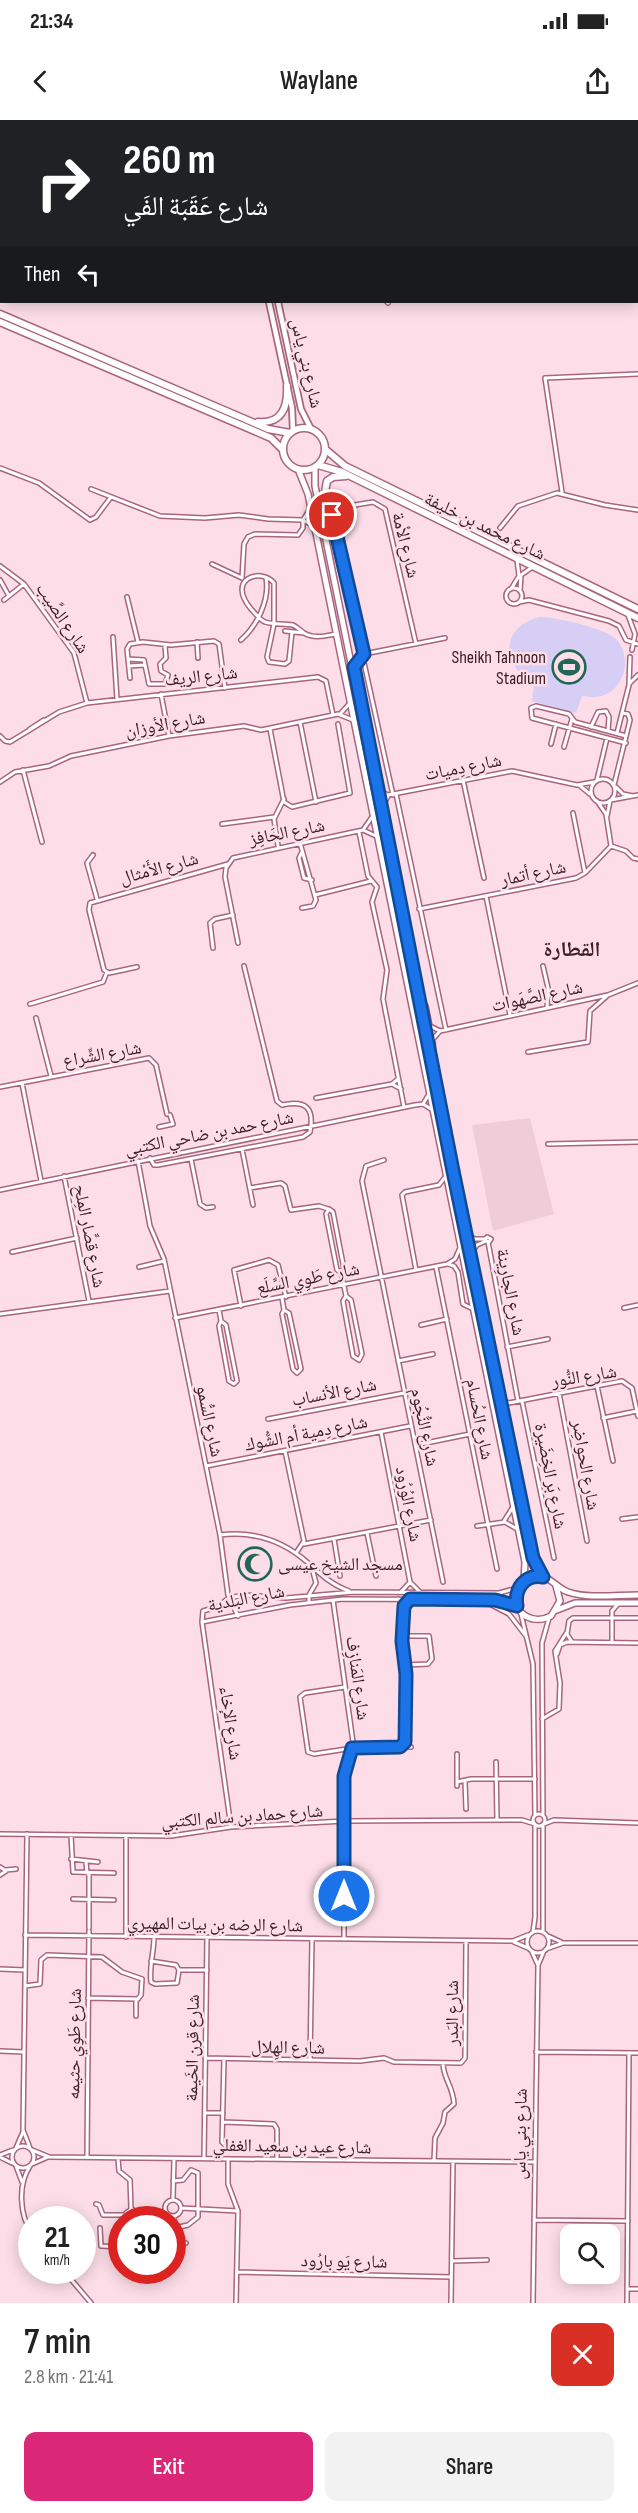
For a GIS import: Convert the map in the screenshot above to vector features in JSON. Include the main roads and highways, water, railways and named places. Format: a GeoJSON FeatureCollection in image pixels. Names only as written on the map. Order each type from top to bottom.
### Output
{"type":"FeatureCollection","features":[{"type":"Feature","properties":{"kind":"highway"},"geometry":{"type":"LineString","coordinates":[[0,314],[273,430],[292,432],[311,429],[321,437],[325,449],[316,466],[298,469],[289,463],[283,450],[271,438],[0,322]]}},
{"type":"Feature","properties":{"kind":"highway"},"geometry":{"type":"LineString","coordinates":[[252,422],[268,422],[279,418],[286,401],[287,386]]}},
{"type":"Feature","properties":{"kind":"highway"},"geometry":{"type":"LineString","coordinates":[[283,450],[292,432]]}},
{"type":"Feature","properties":{"kind":"highway","name":"شارع محمد بن خليفة"},"geometry":{"type":"LineString","coordinates":[[325,449],[345,466],[638,609]]}},
{"type":"Feature","properties":{"kind":"highway","name":"شارع محمد بن خليفة"},"geometry":{"type":"LineString","coordinates":[[316,466],[349,476],[638,618]]}},
{"type":"Feature","properties":{"kind":"highway"},"geometry":{"type":"LineString","coordinates":[[321,513],[327,481],[337,476],[349,476]]}},
{"type":"Feature","properties":{"kind":"main road","name":"شارع بني ياس"},"geometry":{"type":"LineString","coordinates":[[269,303],[287,386],[292,432]]}},
{"type":"Feature","properties":{"kind":"main road","name":"شارع بني ياس"},"geometry":{"type":"LineString","coordinates":[[279,303],[301,409],[311,429]]}},
{"type":"Feature","properties":{"kind":"main road"},"geometry":{"type":"LineString","coordinates":[[316,466],[314,476],[321,513],[533,1558],[543,1577],[556,1586],[575,1594],[638,1595]]}},
{"type":"Feature","properties":{"kind":"main road"},"geometry":{"type":"LineString","coordinates":[[298,469],[306,483],[431,1109],[519,1530],[526,1566],[524,1581]]}},
{"type":"Feature","properties":{"kind":"main road"},"geometry":{"type":"LineString","coordinates":[[425,1073],[437,1079]]}},
{"type":"Feature","properties":{"kind":"main road"},"geometry":{"type":"LineString","coordinates":[[466,1274],[472,1293],[478,1292]]}},
{"type":"Feature","properties":{"kind":"main road"},"geometry":{"type":"LineString","coordinates":[[543,1577],[534,1576],[524,1581],[519,1588],[518,1608],[531,1619],[541,1620],[570,1603],[638,1603]]}},
{"type":"Feature","properties":{"kind":"main road"},"geometry":{"type":"LineString","coordinates":[[556,1586],[560,1596],[556,1611]]}},
{"type":"Feature","properties":{"kind":"place","name":"Sheikh Tahnoon Stadium"},"geometry":{"type":"Point","coordinates":[569,667]}},
{"type":"Feature","properties":{"kind":"place","name":"مسجد الشيخ عيسى"},"geometry":{"type":"Point","coordinates":[255,1564]}},
{"type":"Feature","properties":{"kind":"district","name":"القطارة"},"geometry":{"type":"Point","coordinates":[572,949]}}]}
